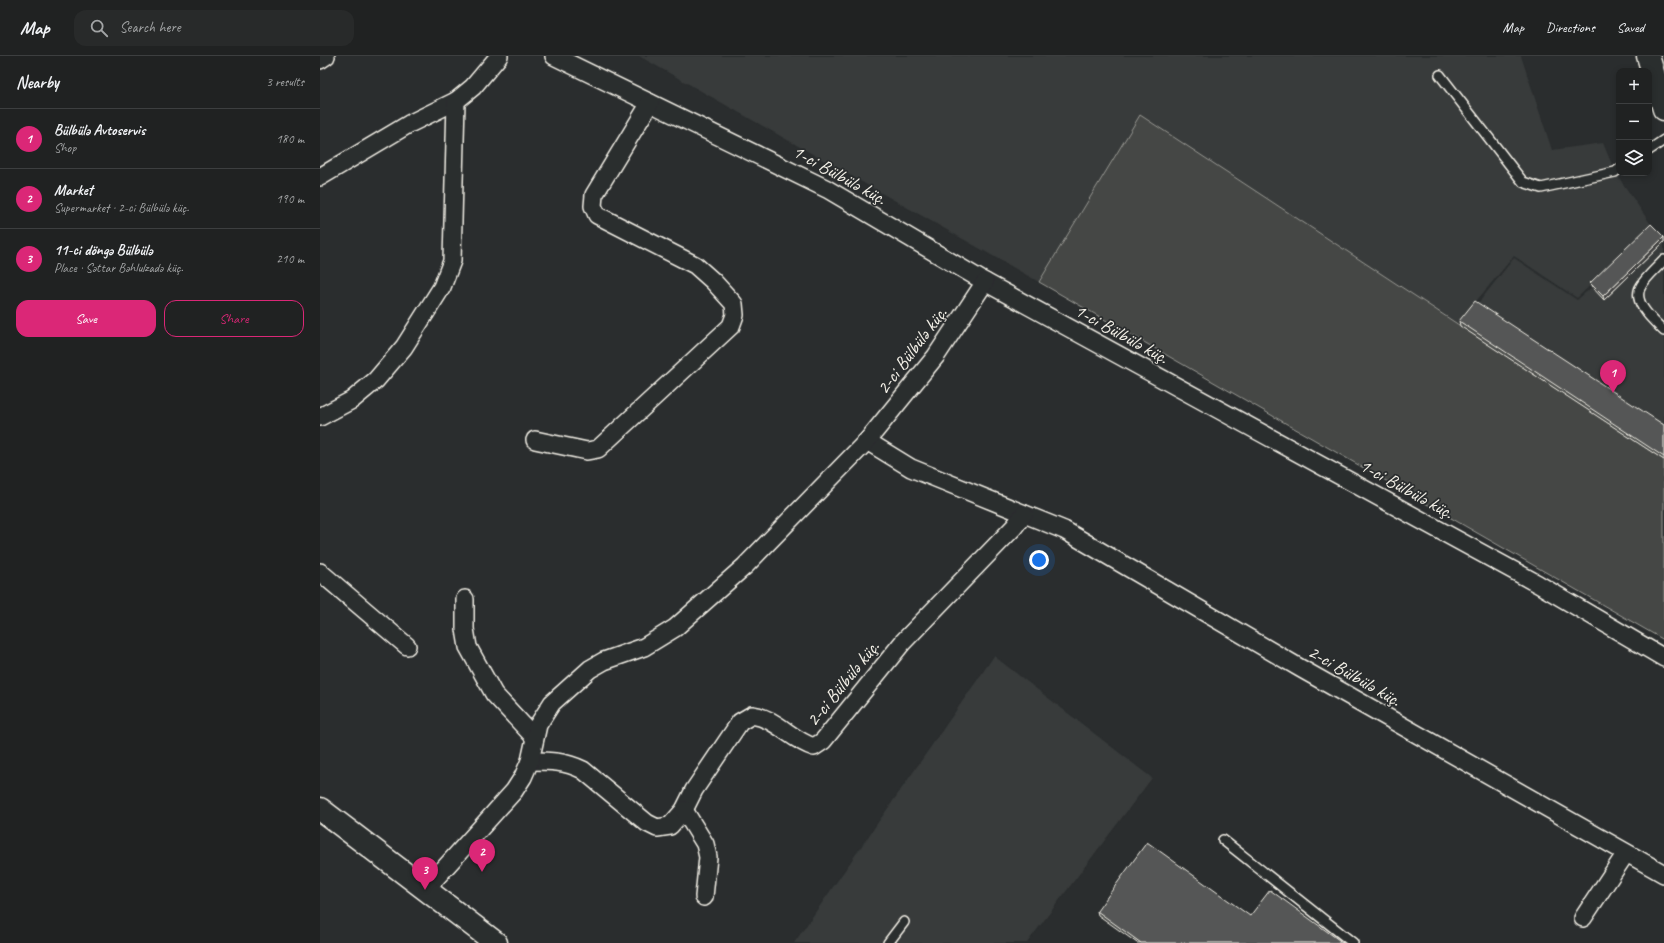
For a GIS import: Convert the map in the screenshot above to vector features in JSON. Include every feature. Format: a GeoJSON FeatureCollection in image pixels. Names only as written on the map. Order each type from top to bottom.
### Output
{"type":"FeatureCollection","features":[{"type":"Feature","properties":{"kind":"main road"},"geometry":{"type":"LineString","coordinates":[[1648,56],[1664,109]]}},
{"type":"Feature","properties":{"kind":"main road"},"geometry":{"type":"LineString","coordinates":[[320,809],[496,943]]}},
{"type":"Feature","properties":{"kind":"street"},"geometry":{"type":"LineString","coordinates":[[320,60],[326,56]]}},
{"type":"Feature","properties":{"kind":"street"},"geometry":{"type":"LineString","coordinates":[[320,177],[409,124],[456,101],[473,87],[494,65],[499,56]]}},
{"type":"Feature","properties":{"kind":"street","name":"1-ci Bülbülə küç."},"geometry":{"type":"LineString","coordinates":[[554,56],[766,158],[827,190],[986,282],[1538,584],[1664,658]]}},
{"type":"Feature","properties":{"kind":"street"},"geometry":{"type":"LineString","coordinates":[[320,416],[327,414],[352,400],[376,380],[404,347],[442,287],[452,261],[456,101]]}},
{"type":"Feature","properties":{"kind":"street"},"geometry":{"type":"LineString","coordinates":[[535,440],[587,451],[598,449],[731,326],[735,315],[734,304],[713,281],[695,265],[597,215],[593,206],[594,195],[650,103]]}},
{"type":"Feature","properties":{"kind":"street","name":"2-ci Bülbülə küç."},"geometry":{"type":"LineString","coordinates":[[425,890],[514,791],[523,777],[530,761],[534,737],[544,713],[581,676],[604,661],[644,647],[675,628],[745,566],[867,441],[936,356],[986,282]]}},
{"type":"Feature","properties":{"kind":"street","name":"2-ci Bülbülə küç."},"geometry":{"type":"LineString","coordinates":[[867,441],[911,468],[1064,530],[1300,668],[1664,874]]}},
{"type":"Feature","properties":{"kind":"street","name":"2-ci Bülbülə küç."},"geometry":{"type":"LineString","coordinates":[[530,761],[557,761],[571,764],[583,770],[646,823],[657,828],[670,826],[684,810],[694,790],[740,722],[752,714],[764,716],[802,743],[814,747],[823,741],[903,642],[1014,527],[1024,514]]}},
{"type":"Feature","properties":{"kind":"street"},"geometry":{"type":"LineString","coordinates":[[320,572],[407,646]]}},
{"type":"Feature","properties":{"kind":"street"},"geometry":{"type":"LineString","coordinates":[[465,599],[465,629],[468,647],[494,694],[534,737]]}},
{"type":"Feature","properties":{"kind":"street"},"geometry":{"type":"LineString","coordinates":[[684,810],[706,844],[708,857],[704,897]]}},
{"type":"Feature","properties":{"kind":"street"},"geometry":{"type":"LineString","coordinates":[[1584,918],[1626,853]]}},
{"type":"Feature","properties":{"kind":"lane"},"geometry":{"type":"LineString","coordinates":[[1440,75],[1523,182],[1541,188],[1616,171]]}},
{"type":"Feature","properties":{"kind":"lane"},"geometry":{"type":"LineString","coordinates":[[1652,148],[1664,140]]}},
{"type":"Feature","properties":{"kind":"lane"},"geometry":{"type":"LineString","coordinates":[[1664,260],[1640,287],[1639,299],[1644,310],[1664,331]]}},
{"type":"Feature","properties":{"kind":"lane"},"geometry":{"type":"LineString","coordinates":[[1223,840],[1353,943]]}},
{"type":"Feature","properties":{"kind":"lane"},"geometry":{"type":"LineString","coordinates":[[888,943],[904,922]]}},
{"type":"Feature","properties":{"kind":"shaded area"},"geometry":{"type":"Polygon","coordinates":[[[639,56],[1521,56],[1552,150],[1603,143],[1616,176],[1618,176],[1652,226],[1577,298],[1514,256],[1457,324],[1140,115],[1039,282],[639,56]]]}},
{"type":"Feature","properties":{"kind":"shaded area"},"geometry":{"type":"Polygon","coordinates":[[[1140,115],[1664,460],[1664,640],[1039,282],[1140,115]]]}},
{"type":"Feature","properties":{"kind":"shaded area"},"geometry":{"type":"Polygon","coordinates":[[[1664,239],[1664,460],[1460,326],[1514,258],[1577,300],[1592,287],[1664,239]]]}},
{"type":"Feature","properties":{"kind":"shaded area"},"geometry":{"type":"Polygon","coordinates":[[[994,656],[1152,778],[1027,943],[794,943],[994,656]]]}},
{"type":"Feature","properties":{"kind":"building"},"geometry":{"type":"Polygon","coordinates":[[[1651,224],[1664,237],[1603,296],[1590,283],[1651,224]]]}},
{"type":"Feature","properties":{"kind":"building"},"geometry":{"type":"Polygon","coordinates":[[[1475,301],[1664,425],[1664,457],[1459,321],[1475,301]]]}},
{"type":"Feature","properties":{"kind":"building"},"geometry":{"type":"Polygon","coordinates":[[[1147,842],[1250,916],[1270,890],[1343,943],[1141,943],[1097,911],[1147,842]]]}},
{"type":"Feature","properties":{"kind":"place","name":"Bülbülə Avtoservis"},"geometry":{"type":"Point","coordinates":[1613,393]}},
{"type":"Feature","properties":{"kind":"place","name":"Market"},"geometry":{"type":"Point","coordinates":[482,872]}},
{"type":"Feature","properties":{"kind":"place","name":"11-ci döngə Bülbülə"},"geometry":{"type":"Point","coordinates":[425,890]}}]}
